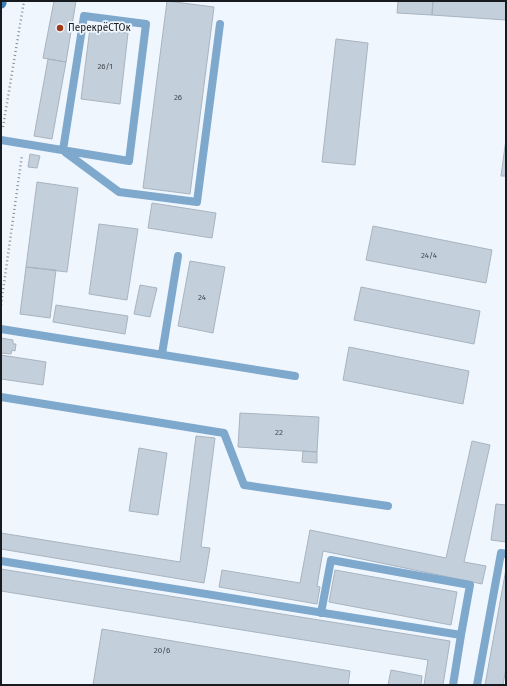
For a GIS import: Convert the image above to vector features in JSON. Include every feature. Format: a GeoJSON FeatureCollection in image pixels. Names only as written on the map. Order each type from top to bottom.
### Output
{"type":"FeatureCollection","features":[{"type":"Feature","properties":{"kind":"lane"},"geometry":{"type":"LineString","coordinates":[[2,136],[63,150],[129,161],[146,24],[84,16],[63,150]]}},
{"type":"Feature","properties":{"kind":"lane"},"geometry":{"type":"LineString","coordinates":[[63,150],[119,192],[197,202],[220,24]]}},
{"type":"Feature","properties":{"kind":"lane"},"geometry":{"type":"LineString","coordinates":[[162,354],[178,256]]}},
{"type":"Feature","properties":{"kind":"lane"},"geometry":{"type":"LineString","coordinates":[[1,329],[295,376]]}},
{"type":"Feature","properties":{"kind":"lane"},"geometry":{"type":"LineString","coordinates":[[1,397],[224,432],[244,485],[388,506]]}},
{"type":"Feature","properties":{"kind":"lane"},"geometry":{"type":"LineString","coordinates":[[477,685],[501,553],[506,554]]}},
{"type":"Feature","properties":{"kind":"lane"},"geometry":{"type":"LineString","coordinates":[[321,612],[331,560],[470,585],[453,685]]}},
{"type":"Feature","properties":{"kind":"lane"},"geometry":{"type":"LineString","coordinates":[[1,561],[461,635]]}},
{"type":"Feature","properties":{"kind":"path"},"geometry":{"type":"LineString","coordinates":[[2,136],[24,1]]}},
{"type":"Feature","properties":{"kind":"path"},"geometry":{"type":"LineString","coordinates":[[1,305],[22,155],[17,151]]}},
{"type":"Feature","properties":{"kind":"building"},"geometry":{"type":"Polygon","coordinates":[[[54,1],[76,1],[66,62],[43,58],[54,1]]]}},
{"type":"Feature","properties":{"kind":"building"},"geometry":{"type":"Polygon","coordinates":[[[167,1],[214,7],[190,194],[143,188],[167,1]]]}},
{"type":"Feature","properties":{"kind":"building"},"geometry":{"type":"Polygon","coordinates":[[[398,1],[433,1],[432,15],[397,13],[398,1]]]}},
{"type":"Feature","properties":{"kind":"building"},"geometry":{"type":"Polygon","coordinates":[[[433,1],[506,1],[506,20],[432,15],[433,1]]]}},
{"type":"Feature","properties":{"kind":"building"},"geometry":{"type":"Polygon","coordinates":[[[90,28],[128,33],[120,104],[81,99],[90,28]]]}},
{"type":"Feature","properties":{"kind":"building"},"geometry":{"type":"Polygon","coordinates":[[[336,39],[368,43],[355,165],[322,162],[336,39]]]}},
{"type":"Feature","properties":{"kind":"building"},"geometry":{"type":"Polygon","coordinates":[[[48,59],[66,62],[52,139],[34,136],[48,59]]]}},
{"type":"Feature","properties":{"kind":"building"},"geometry":{"type":"Polygon","coordinates":[[[506,139],[506,176],[501,176],[506,139]]]}},
{"type":"Feature","properties":{"kind":"building"},"geometry":{"type":"Polygon","coordinates":[[[30,154],[40,156],[37,168],[28,167],[30,154]]]}},
{"type":"Feature","properties":{"kind":"building"},"geometry":{"type":"Polygon","coordinates":[[[37,182],[78,188],[67,272],[26,267],[37,182]]]}},
{"type":"Feature","properties":{"kind":"building"},"geometry":{"type":"Polygon","coordinates":[[[152,203],[216,213],[212,238],[148,228],[152,203]]]}},
{"type":"Feature","properties":{"kind":"building"},"geometry":{"type":"Polygon","coordinates":[[[99,224],[138,229],[127,300],[89,294],[99,224]]]}},
{"type":"Feature","properties":{"kind":"building"},"geometry":{"type":"Polygon","coordinates":[[[373,226],[492,250],[486,283],[366,260],[373,226]]]}},
{"type":"Feature","properties":{"kind":"building"},"geometry":{"type":"Polygon","coordinates":[[[190,261],[225,267],[213,333],[178,326],[190,261]]]}},
{"type":"Feature","properties":{"kind":"building"},"geometry":{"type":"Polygon","coordinates":[[[26,267],[56,270],[50,318],[20,314],[26,267]]]}},
{"type":"Feature","properties":{"kind":"building"},"geometry":{"type":"Polygon","coordinates":[[[140,285],[157,288],[150,317],[134,314],[140,285]]]}},
{"type":"Feature","properties":{"kind":"building"},"geometry":{"type":"Polygon","coordinates":[[[361,287],[480,311],[474,344],[354,320],[361,287]]]}},
{"type":"Feature","properties":{"kind":"building"},"geometry":{"type":"Polygon","coordinates":[[[56,305],[128,316],[125,334],[53,322],[56,305]]]}},
{"type":"Feature","properties":{"kind":"building"},"geometry":{"type":"Polygon","coordinates":[[[1,338],[13,340],[13,344],[16,344],[15,351],[12,350],[11,354],[1,353],[1,338]]]}},
{"type":"Feature","properties":{"kind":"building"},"geometry":{"type":"Polygon","coordinates":[[[349,347],[469,371],[463,404],[343,380],[349,347]]]}},
{"type":"Feature","properties":{"kind":"building"},"geometry":{"type":"Polygon","coordinates":[[[1,355],[46,362],[43,385],[1,379],[1,355]]]}},
{"type":"Feature","properties":{"kind":"building"},"geometry":{"type":"Polygon","coordinates":[[[240,413],[319,417],[317,452],[238,447],[240,413]]]}},
{"type":"Feature","properties":{"kind":"building"},"geometry":{"type":"Polygon","coordinates":[[[196,436],[215,438],[201,547],[210,548],[204,583],[1,549],[1,533],[180,562],[196,436]]]}},
{"type":"Feature","properties":{"kind":"building"},"geometry":{"type":"Polygon","coordinates":[[[472,441],[490,445],[464,562],[486,566],[482,584],[323,551],[317,586],[320,587],[317,604],[219,587],[222,570],[300,583],[310,530],[446,558],[472,441]]]}},
{"type":"Feature","properties":{"kind":"building"},"geometry":{"type":"Polygon","coordinates":[[[139,448],[167,453],[158,515],[129,511],[139,448]]]}},
{"type":"Feature","properties":{"kind":"building"},"geometry":{"type":"Polygon","coordinates":[[[303,451],[317,452],[317,463],[302,462],[303,451]]]}},
{"type":"Feature","properties":{"kind":"building"},"geometry":{"type":"Polygon","coordinates":[[[496,504],[506,505],[506,542],[491,540],[496,504]]]}},
{"type":"Feature","properties":{"kind":"building"},"geometry":{"type":"Polygon","coordinates":[[[1,569],[450,641],[443,685],[424,685],[428,660],[1,591],[1,569]]]}},
{"type":"Feature","properties":{"kind":"building"},"geometry":{"type":"Polygon","coordinates":[[[506,569],[506,668],[503,685],[485,685],[506,569]]]}},
{"type":"Feature","properties":{"kind":"building"},"geometry":{"type":"Polygon","coordinates":[[[335,570],[457,592],[451,625],[329,602],[335,570]]]}},
{"type":"Feature","properties":{"kind":"building"},"geometry":{"type":"Polygon","coordinates":[[[102,629],[350,671],[348,685],[93,685],[102,629]]]}},
{"type":"Feature","properties":{"kind":"building"},"geometry":{"type":"Polygon","coordinates":[[[391,670],[422,676],[421,685],[388,685],[391,670]]]}},
{"type":"Feature","properties":{"kind":"place","name":"ПерекрёСТОк"},"geometry":{"type":"Point","coordinates":[60,28]}}]}
